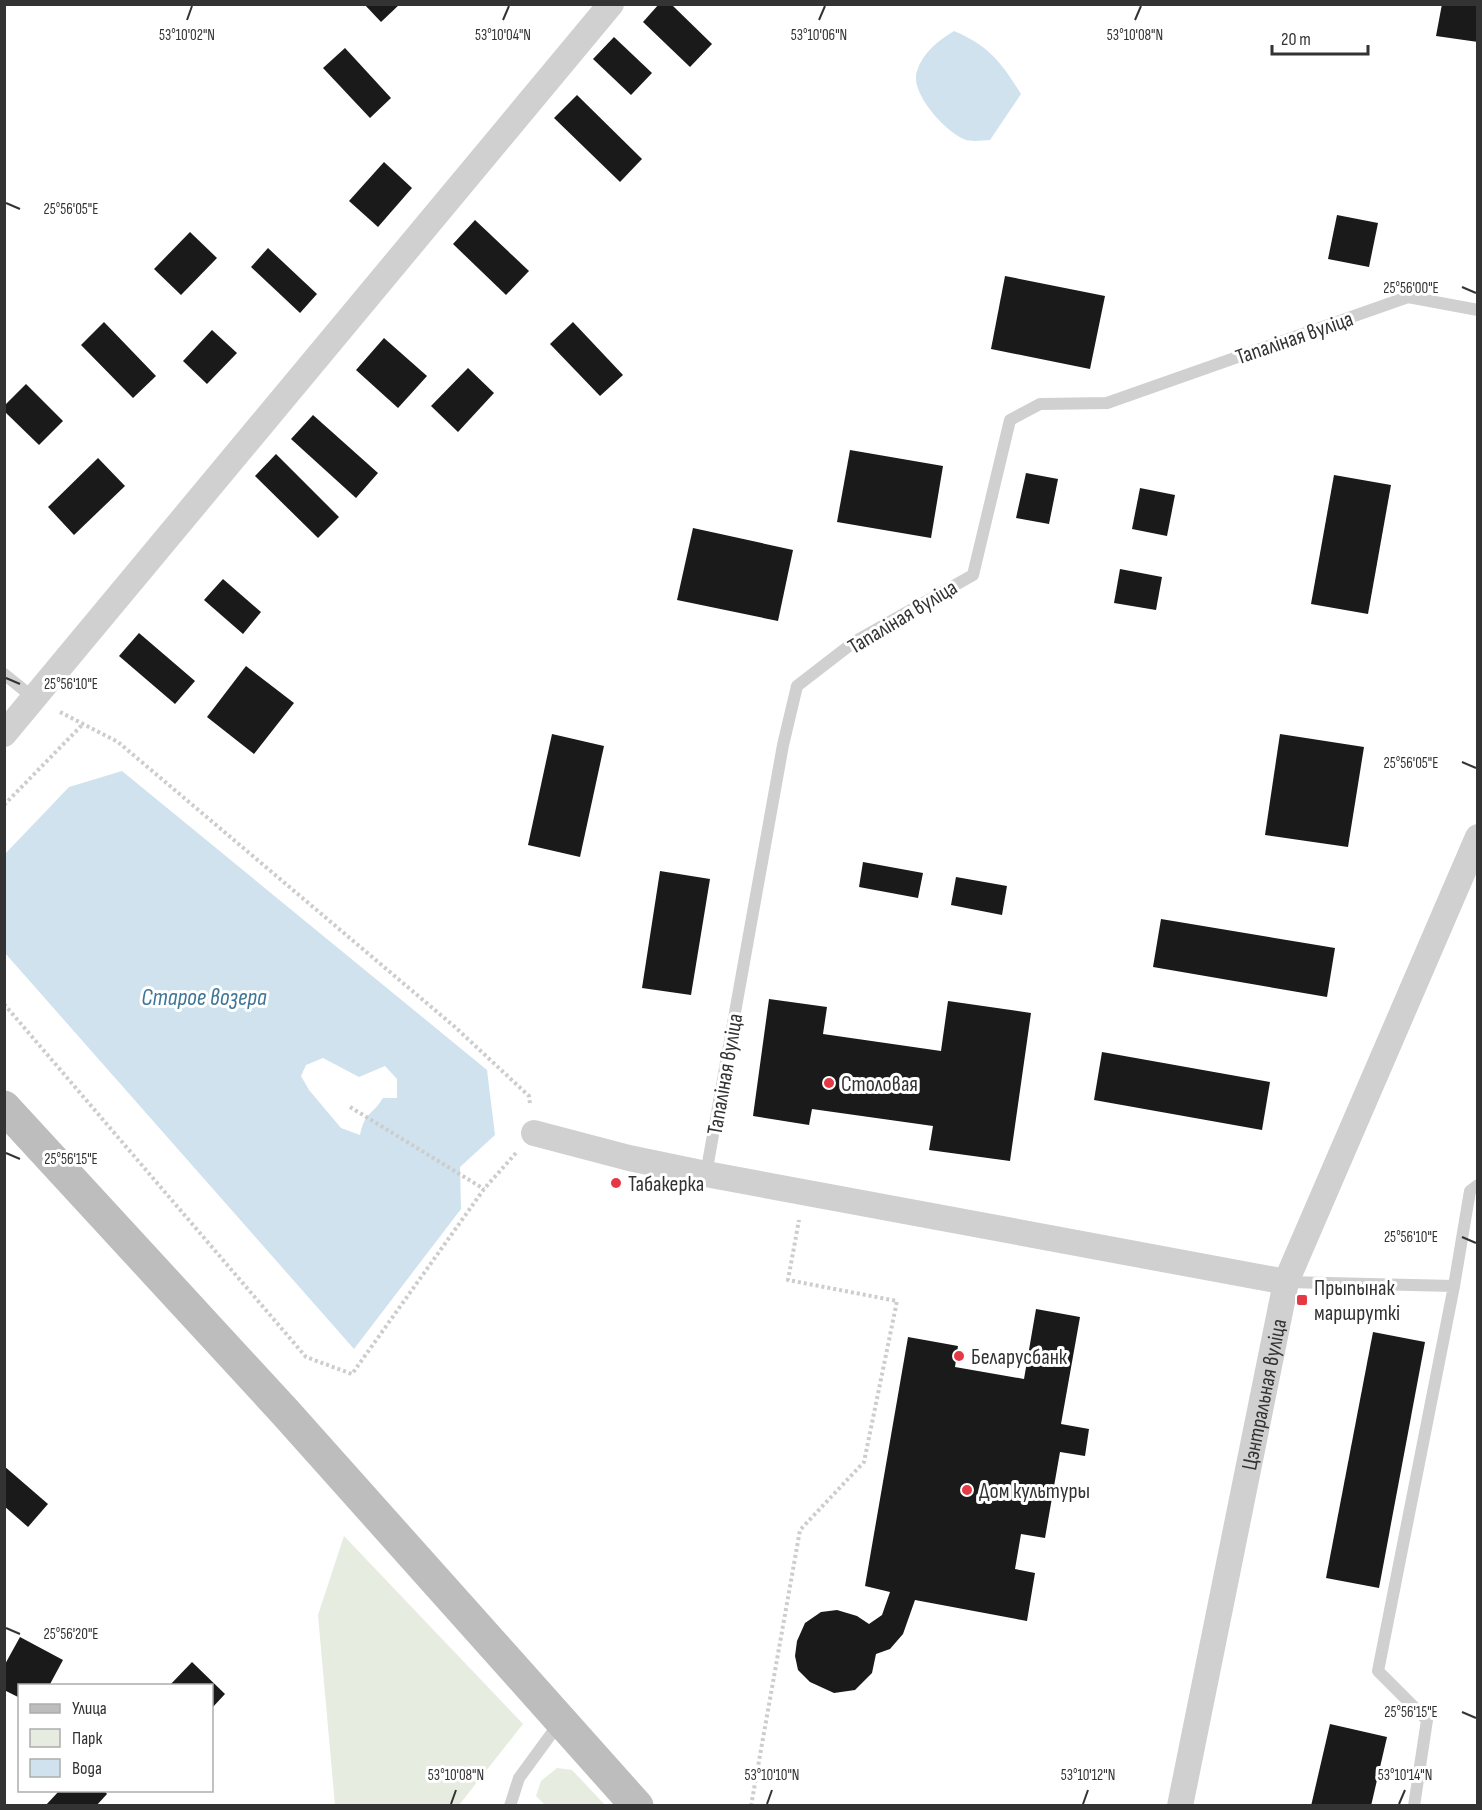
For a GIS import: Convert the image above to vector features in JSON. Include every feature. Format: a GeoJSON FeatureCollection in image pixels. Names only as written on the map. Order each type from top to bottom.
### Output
{"type":"FeatureCollection","features":[{"type":"Feature","properties":{"kind":"main road"},"geometry":{"type":"LineString","coordinates":[[4,1107],[285,1412],[637,1806]]}},
{"type":"Feature","properties":{"kind":"street"},"geometry":{"type":"LineString","coordinates":[[4,734],[611,4]]}},
{"type":"Feature","properties":{"kind":"street","name":"Цэнтральная вуліца"},"geometry":{"type":"LineString","coordinates":[[1180,1806],[1286,1282],[1478,837]]}},
{"type":"Feature","properties":{"kind":"street"},"geometry":{"type":"LineString","coordinates":[[534,1133],[628,1158],[706,1174],[1286,1282]]}},
{"type":"Feature","properties":{"kind":"lane","name":"Тапаліная вуліца"},"geometry":{"type":"LineString","coordinates":[[706,1174],[783,745],[797,686],[854,642],[973,575],[1011,420],[1040,404],[1107,403],[1408,297],[1478,310]]}},
{"type":"Feature","properties":{"kind":"lane"},"geometry":{"type":"LineString","coordinates":[[4,674],[35,699]]}},
{"type":"Feature","properties":{"kind":"lane"},"geometry":{"type":"LineString","coordinates":[[1414,1806],[1427,1720],[1378,1671],[1454,1286],[1470,1191],[1478,1185]]}},
{"type":"Feature","properties":{"kind":"lane"},"geometry":{"type":"LineString","coordinates":[[1286,1282],[1454,1286]]}},
{"type":"Feature","properties":{"kind":"lane"},"geometry":{"type":"LineString","coordinates":[[510,1806],[519,1778],[561,1721]]}},
{"type":"Feature","properties":{"kind":"path"},"geometry":{"type":"LineString","coordinates":[[4,805],[83,724],[118,742],[455,1027],[529,1096],[534,1133],[484,1189],[352,1374],[306,1357],[4,1004]]}},
{"type":"Feature","properties":{"kind":"path"},"geometry":{"type":"LineString","coordinates":[[350,1107],[484,1189]]}},
{"type":"Feature","properties":{"kind":"path"},"geometry":{"type":"LineString","coordinates":[[751,1806],[800,1530],[864,1462],[897,1301],[788,1280],[804,1193]]}},
{"type":"Feature","properties":{"kind":"green space"},"geometry":{"type":"Polygon","coordinates":[[[344,1536],[523,1724],[459,1805],[335,1805],[318,1615],[344,1536]]]}},
{"type":"Feature","properties":{"kind":"green space"},"geometry":{"type":"Polygon","coordinates":[[[557,1768],[572,1770],[605,1805],[545,1805],[536,1796],[541,1781],[557,1768]]]}},
{"type":"Feature","properties":{"kind":"water"},"geometry":{"type":"Polygon","coordinates":[[[954,31],[976,42],[993,56],[1021,94],[990,140],[969,141],[949,130],[931,112],[919,90],[916,80],[917,71],[923,58],[937,43],[954,31]]]}},
{"type":"Feature","properties":{"kind":"water","name":"Старое возера"},"geometry":{"type":"Polygon","coordinates":[[[122,771],[487,1070],[495,1135],[460,1167],[461,1209],[354,1349],[5,953],[5,854],[69,787],[122,771]],[[323,1058],[306,1065],[301,1076],[309,1090],[341,1128],[360,1135],[367,1117],[383,1098],[397,1098],[397,1079],[385,1066],[359,1077],[323,1058]]]}},
{"type":"Feature","properties":{"kind":"building"},"geometry":{"type":"Polygon","coordinates":[[[364,4],[400,4],[381,22],[364,4]]]}},
{"type":"Feature","properties":{"kind":"building"},"geometry":{"type":"Polygon","coordinates":[[[659,4],[671,4],[712,44],[690,67],[643,22],[659,4]]]}},
{"type":"Feature","properties":{"kind":"building"},"geometry":{"type":"Polygon","coordinates":[[[1442,4],[1478,4],[1478,42],[1436,36],[1442,4]]]}},
{"type":"Feature","properties":{"kind":"building"},"geometry":{"type":"Polygon","coordinates":[[[614,37],[652,73],[631,95],[593,59],[614,37]]]}},
{"type":"Feature","properties":{"kind":"building"},"geometry":{"type":"Polygon","coordinates":[[[345,48],[391,98],[370,118],[323,68],[345,48]]]}},
{"type":"Feature","properties":{"kind":"building"},"geometry":{"type":"Polygon","coordinates":[[[577,95],[642,159],[620,182],[554,118],[577,95]]]}},
{"type":"Feature","properties":{"kind":"building"},"geometry":{"type":"Polygon","coordinates":[[[384,162],[412,188],[378,227],[349,201],[384,162]]]}},
{"type":"Feature","properties":{"kind":"building"},"geometry":{"type":"Polygon","coordinates":[[[1337,215],[1378,223],[1369,267],[1328,259],[1337,215]]]}},
{"type":"Feature","properties":{"kind":"building"},"geometry":{"type":"Polygon","coordinates":[[[475,220],[529,271],[506,295],[453,244],[475,220]]]}},
{"type":"Feature","properties":{"kind":"building"},"geometry":{"type":"Polygon","coordinates":[[[190,232],[217,258],[181,295],[154,269],[190,232]]]}},
{"type":"Feature","properties":{"kind":"building"},"geometry":{"type":"Polygon","coordinates":[[[268,248],[317,294],[300,313],[251,267],[268,248]]]}},
{"type":"Feature","properties":{"kind":"building"},"geometry":{"type":"Polygon","coordinates":[[[1005,276],[1105,296],[1090,369],[991,349],[1005,276]]]}},
{"type":"Feature","properties":{"kind":"building"},"geometry":{"type":"Polygon","coordinates":[[[104,322],[156,376],[133,398],[81,345],[104,322]]]}},
{"type":"Feature","properties":{"kind":"building"},"geometry":{"type":"Polygon","coordinates":[[[573,322],[623,375],[600,396],[550,344],[573,322]]]}},
{"type":"Feature","properties":{"kind":"building"},"geometry":{"type":"Polygon","coordinates":[[[212,330],[237,353],[207,384],[183,361],[212,330]]]}},
{"type":"Feature","properties":{"kind":"building"},"geometry":{"type":"Polygon","coordinates":[[[384,338],[427,376],[398,408],[356,370],[384,338]]]}},
{"type":"Feature","properties":{"kind":"building"},"geometry":{"type":"Polygon","coordinates":[[[468,368],[494,393],[458,432],[431,406],[468,368]]]}},
{"type":"Feature","properties":{"kind":"building"},"geometry":{"type":"Polygon","coordinates":[[[26,384],[63,421],[39,445],[4,411],[4,406],[26,384]]]}},
{"type":"Feature","properties":{"kind":"building"},"geometry":{"type":"Polygon","coordinates":[[[313,415],[378,473],[356,498],[291,439],[313,415]]]}},
{"type":"Feature","properties":{"kind":"building"},"geometry":{"type":"Polygon","coordinates":[[[850,450],[943,466],[931,538],[837,522],[850,450]]]}},
{"type":"Feature","properties":{"kind":"building"},"geometry":{"type":"Polygon","coordinates":[[[276,454],[339,517],[318,538],[255,476],[276,454]]]}},
{"type":"Feature","properties":{"kind":"building"},"geometry":{"type":"Polygon","coordinates":[[[98,458],[125,486],[74,535],[48,507],[98,458]]]}},
{"type":"Feature","properties":{"kind":"building"},"geometry":{"type":"Polygon","coordinates":[[[1026,473],[1058,479],[1049,524],[1016,518],[1026,473]]]}},
{"type":"Feature","properties":{"kind":"building"},"geometry":{"type":"Polygon","coordinates":[[[1334,475],[1391,485],[1368,614],[1311,604],[1334,475]]]}},
{"type":"Feature","properties":{"kind":"building"},"geometry":{"type":"Polygon","coordinates":[[[1140,488],[1175,495],[1167,536],[1132,529],[1140,488]]]}},
{"type":"Feature","properties":{"kind":"building"},"geometry":{"type":"Polygon","coordinates":[[[693,528],[793,550],[778,621],[677,600],[693,528]]]}},
{"type":"Feature","properties":{"kind":"building"},"geometry":{"type":"Polygon","coordinates":[[[1120,569],[1162,577],[1156,610],[1114,603],[1120,569]]]}},
{"type":"Feature","properties":{"kind":"building"},"geometry":{"type":"Polygon","coordinates":[[[223,579],[261,612],[243,634],[204,600],[223,579]]]}},
{"type":"Feature","properties":{"kind":"building"},"geometry":{"type":"Polygon","coordinates":[[[139,633],[195,681],[175,704],[119,656],[139,633]]]}},
{"type":"Feature","properties":{"kind":"building"},"geometry":{"type":"Polygon","coordinates":[[[246,666],[294,703],[254,754],[207,717],[246,666]]]}},
{"type":"Feature","properties":{"kind":"building"},"geometry":{"type":"Polygon","coordinates":[[[552,734],[604,746],[580,857],[528,845],[552,734]]]}},
{"type":"Feature","properties":{"kind":"building"},"geometry":{"type":"Polygon","coordinates":[[[1280,734],[1364,747],[1348,847],[1265,835],[1280,734]]]}},
{"type":"Feature","properties":{"kind":"building"},"geometry":{"type":"Polygon","coordinates":[[[863,862],[923,873],[918,898],[859,887],[863,862]]]}},
{"type":"Feature","properties":{"kind":"building"},"geometry":{"type":"Polygon","coordinates":[[[660,871],[710,879],[691,995],[642,988],[660,871]]]}},
{"type":"Feature","properties":{"kind":"building"},"geometry":{"type":"Polygon","coordinates":[[[956,877],[1007,886],[1002,915],[951,905],[956,877]]]}},
{"type":"Feature","properties":{"kind":"building"},"geometry":{"type":"Polygon","coordinates":[[[1161,919],[1335,948],[1327,997],[1153,967],[1161,919]]]}},
{"type":"Feature","properties":{"kind":"building"},"geometry":{"type":"Polygon","coordinates":[[[769,999],[827,1007],[823,1034],[941,1051],[948,1001],[1031,1013],[1010,1161],[929,1150],[933,1126],[812,1109],[809,1125],[753,1116],[769,999]]]}},
{"type":"Feature","properties":{"kind":"building"},"geometry":{"type":"Polygon","coordinates":[[[1102,1052],[1270,1082],[1262,1130],[1094,1100],[1102,1052]]]}},
{"type":"Feature","properties":{"kind":"building","name":"Дом культуры"},"geometry":{"type":"Polygon","coordinates":[[[1036,1309],[1080,1317],[1061,1424],[1089,1429],[1085,1456],[1060,1452],[1045,1538],[1021,1534],[1015,1569],[1035,1573],[1027,1621],[915,1600],[903,1634],[890,1649],[876,1654],[872,1673],[855,1690],[834,1693],[810,1682],[798,1670],[795,1656],[797,1641],[805,1623],[821,1612],[837,1610],[857,1616],[869,1624],[882,1615],[890,1592],[865,1586],[908,1337],[958,1346],[955,1367],[1024,1379],[1036,1309]]]}},
{"type":"Feature","properties":{"kind":"building"},"geometry":{"type":"Polygon","coordinates":[[[1373,1332],[1425,1342],[1379,1588],[1326,1578],[1373,1332]]]}},
{"type":"Feature","properties":{"kind":"building"},"geometry":{"type":"Polygon","coordinates":[[[4,1466],[48,1504],[28,1527],[4,1506],[4,1466]]]}},
{"type":"Feature","properties":{"kind":"building"},"geometry":{"type":"Polygon","coordinates":[[[20,1637],[63,1660],[50,1684],[18,1684],[18,1697],[4,1690],[4,1666],[20,1637]]]}},
{"type":"Feature","properties":{"kind":"building"},"geometry":{"type":"Polygon","coordinates":[[[192,1662],[225,1694],[213,1707],[213,1684],[171,1684],[192,1662]]]}},
{"type":"Feature","properties":{"kind":"building"},"geometry":{"type":"Polygon","coordinates":[[[1330,1724],[1387,1737],[1371,1806],[1311,1806],[1330,1724]]]}},
{"type":"Feature","properties":{"kind":"building"},"geometry":{"type":"Polygon","coordinates":[[[58,1792],[106,1792],[107,1794],[96,1806],[45,1806],[58,1792]]]}},
{"type":"Feature","properties":{"kind":"place","name":"Столовая"},"geometry":{"type":"Point","coordinates":[829,1083]}},
{"type":"Feature","properties":{"kind":"place","name":"Табакерка"},"geometry":{"type":"Point","coordinates":[616,1183]}},
{"type":"Feature","properties":{"kind":"place","name":"Прыпынак маршруткі"},"geometry":{"type":"Point","coordinates":[1302,1300]}},
{"type":"Feature","properties":{"kind":"place","name":"Беларусбанк"},"geometry":{"type":"Point","coordinates":[959,1356]}},
{"type":"Feature","properties":{"kind":"place","name":"Дом культуры"},"geometry":{"type":"Point","coordinates":[967,1490]}}]}
